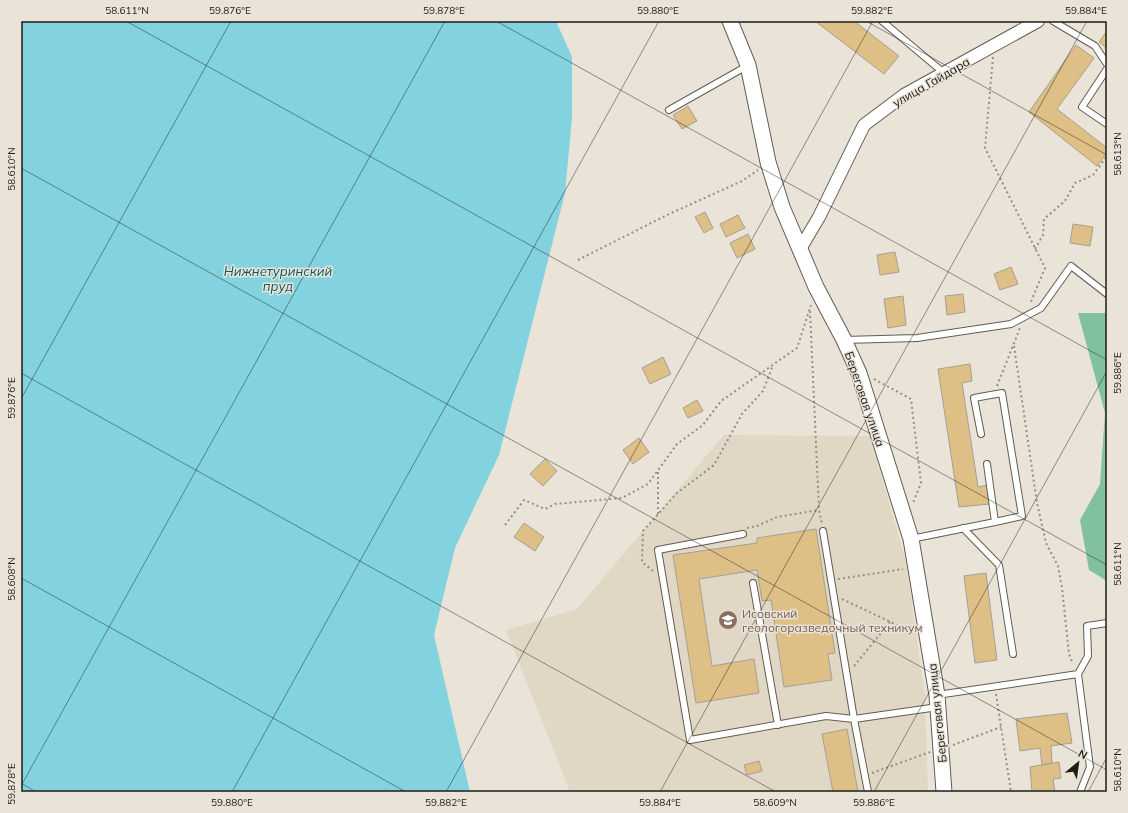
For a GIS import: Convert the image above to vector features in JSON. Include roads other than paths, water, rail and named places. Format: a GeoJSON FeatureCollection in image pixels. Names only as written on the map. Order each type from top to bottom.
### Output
{"type":"FeatureCollection","features":[{"type":"Feature","properties":{"kind":"street","name":"Береговая улица"},"geometry":{"type":"LineString","coordinates":[[730,21],[748,65],[768,162],[782,207],[816,287],[858,370],[911,539],[938,701],[944,792]]}},
{"type":"Feature","properties":{"kind":"street","name":"улица Гайдара"},"geometry":{"type":"LineString","coordinates":[[800,249],[819,217],[864,125],[904,95],[1021,28],[1038,21]]}},
{"type":"Feature","properties":{"kind":"lane"},"geometry":{"type":"LineString","coordinates":[[882,21],[944,73]]}},
{"type":"Feature","properties":{"kind":"lane"},"geometry":{"type":"LineString","coordinates":[[1053,21],[1095,46],[1107,64]]}},
{"type":"Feature","properties":{"kind":"lane"},"geometry":{"type":"LineString","coordinates":[[669,110],[748,65]]}},
{"type":"Feature","properties":{"kind":"lane"},"geometry":{"type":"LineString","coordinates":[[1107,69],[1082,107],[1107,124]]}},
{"type":"Feature","properties":{"kind":"lane"},"geometry":{"type":"LineString","coordinates":[[844,340],[917,338],[1011,324],[1041,308],[1071,266],[1107,294]]}},
{"type":"Feature","properties":{"kind":"lane"},"geometry":{"type":"LineString","coordinates":[[911,539],[1022,516],[1002,393],[974,398],[981,434]]}},
{"type":"Feature","properties":{"kind":"lane"},"geometry":{"type":"LineString","coordinates":[[987,464],[995,522]]}},
{"type":"Feature","properties":{"kind":"lane"},"geometry":{"type":"LineString","coordinates":[[963,528],[998,564],[1013,654]]}},
{"type":"Feature","properties":{"kind":"lane"},"geometry":{"type":"LineString","coordinates":[[823,531],[854,719],[868,792]]}},
{"type":"Feature","properties":{"kind":"lane"},"geometry":{"type":"LineString","coordinates":[[743,534],[658,550],[690,740],[826,716],[854,719],[995,687],[1078,674]]}},
{"type":"Feature","properties":{"kind":"lane"},"geometry":{"type":"LineString","coordinates":[[753,582],[778,725]]}},
{"type":"Feature","properties":{"kind":"lane"},"geometry":{"type":"LineString","coordinates":[[1080,792],[1090,767],[1078,674],[1088,656],[1087,626],[1107,623]]}},
{"type":"Feature","properties":{"kind":"water","name":"Нижнетуринский пруд"},"geometry":{"type":"Polygon","coordinates":[[[21,21],[556,21],[572,57],[572,117],[565,193],[499,455],[455,548],[434,635],[470,792],[21,792],[21,21]]]}},
{"type":"Feature","properties":{"kind":"place","name":"Исовский геологоразведочный техникум"},"geometry":{"type":"Point","coordinates":[728,620]}}]}
